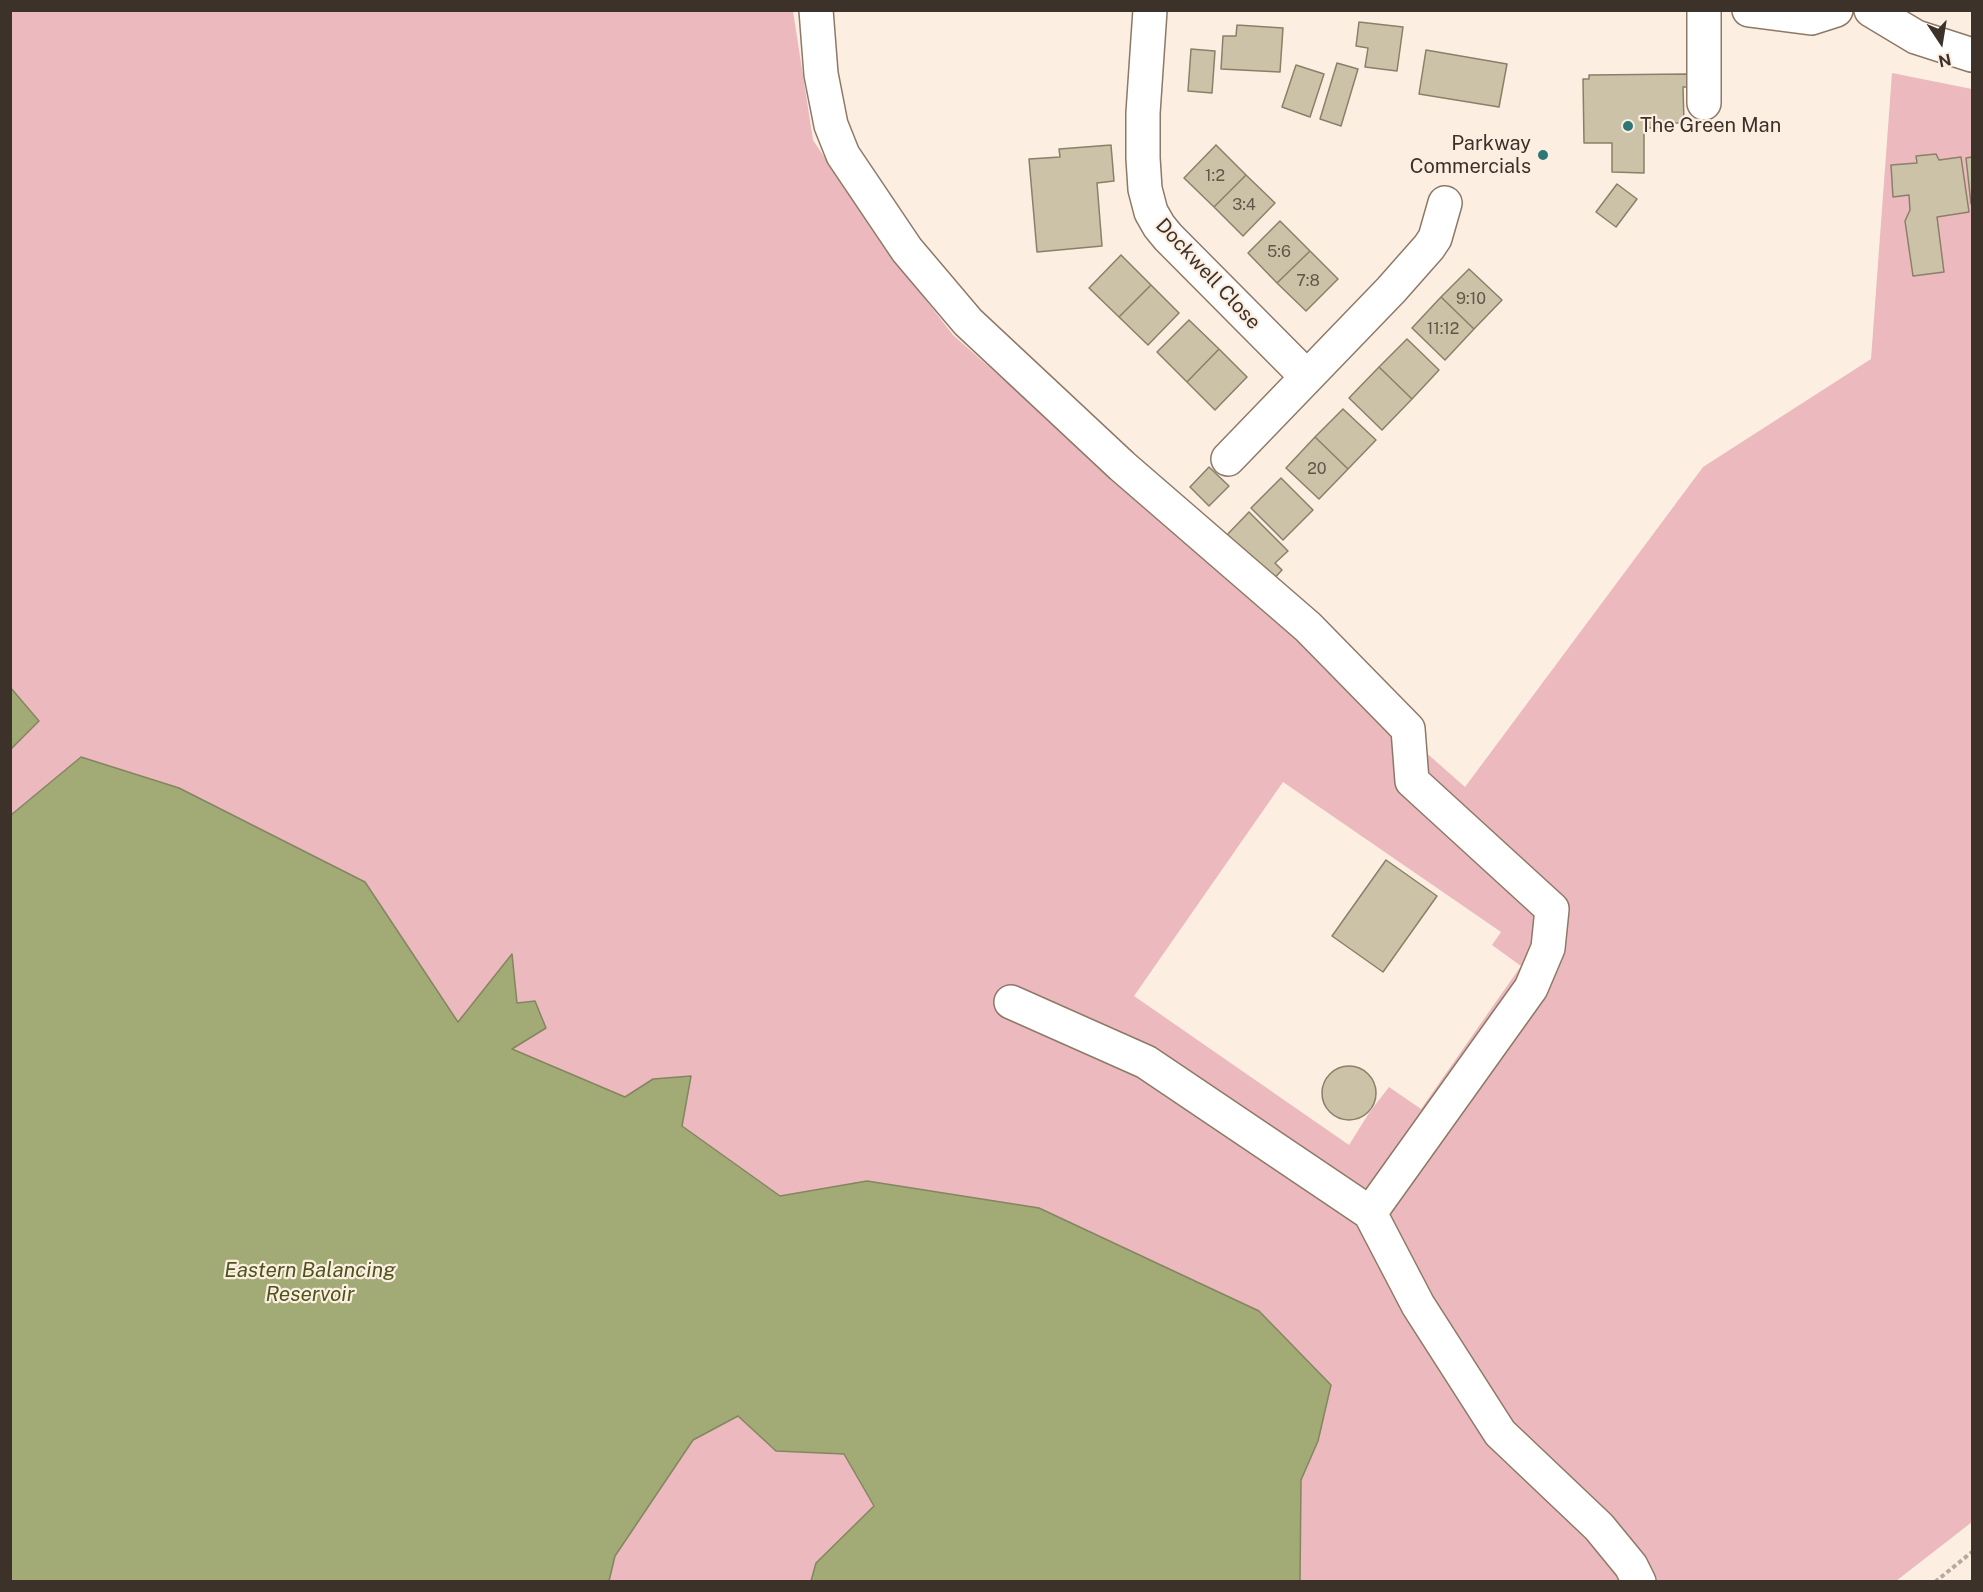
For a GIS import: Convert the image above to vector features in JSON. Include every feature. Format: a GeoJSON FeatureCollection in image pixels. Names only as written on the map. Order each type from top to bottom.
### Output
{"type":"FeatureCollection","features":[{"type":"Feature","properties":{"kind":"street"},"geometry":{"type":"LineString","coordinates":[[816,10],[821,74],[831,125],[843,155],[907,250],[968,322],[1122,466],[1316,635],[1408,729],[1412,780],[1552,909],[1548,948],[1531,988],[1370,1213]]}},
{"type":"Feature","properties":{"kind":"street","name":"Dockwell Close"},"geometry":{"type":"LineString","coordinates":[[1150,10],[1143,113],[1143,158],[1145,189],[1151,212],[1168,237],[1307,376]]}},
{"type":"Feature","properties":{"kind":"street"},"geometry":{"type":"LineString","coordinates":[[1704,10],[1704,103]]}},
{"type":"Feature","properties":{"kind":"street"},"geometry":{"type":"LineString","coordinates":[[1749,10],[1811,18],[1836,10]]}},
{"type":"Feature","properties":{"kind":"street"},"geometry":{"type":"LineString","coordinates":[[1871,10],[1916,37],[1972,55]]}},
{"type":"Feature","properties":{"kind":"street"},"geometry":{"type":"LineString","coordinates":[[1228,459],[1391,290],[1429,247],[1435,238],[1445,202]]}},
{"type":"Feature","properties":{"kind":"street"},"geometry":{"type":"LineString","coordinates":[[1011,1002],[1146,1062],[1370,1213],[1418,1305],[1500,1434],[1599,1527],[1631,1566],[1639,1581]]}},
{"type":"Feature","properties":{"kind":"path"},"geometry":{"type":"LineString","coordinates":[[1935,1581],[1972,1552]]}},
{"type":"Feature","properties":{"kind":"shaded area"},"geometry":{"type":"Polygon","coordinates":[[[11,11],[793,11],[813,140],[883,245],[953,335],[1465,787],[1703,467],[1871,359],[1892,73],[1972,89],[1972,1522],[1896,1581],[1300,1581],[1301,1480],[1318,1441],[867,1181],[780,1196],[682,1126],[690,1077],[653,1079],[625,1097],[512,1049],[517,1004],[512,955],[459,1022],[365,882],[81,757],[11,815],[11,749],[39,720],[10,687],[11,11]],[[1283,782],[1134,996],[1349,1145],[1389,1087],[1421,1109],[1521,966],[1492,945],[1501,932],[1283,782]]]}},
{"type":"Feature","properties":{"kind":"shaded area"},"geometry":{"type":"Polygon","coordinates":[[[738,1416],[776,1451],[844,1454],[874,1506],[817,1563],[811,1581],[609,1582],[614,1556],[693,1440],[738,1416]]]}},
{"type":"Feature","properties":{"kind":"water"},"geometry":{"type":"Polygon","coordinates":[[[10,687],[39,721],[11,749],[10,749],[10,687]]]}},
{"type":"Feature","properties":{"kind":"water","name":"Eastern Balancing Reservoir"},"geometry":{"type":"Polygon","coordinates":[[[81,757],[179,788],[365,882],[458,1022],[512,954],[517,1003],[535,1001],[546,1028],[512,1049],[625,1097],[653,1079],[691,1076],[682,1126],[780,1196],[867,1181],[1039,1208],[1259,1311],[1331,1385],[1318,1441],[1301,1480],[1300,1581],[811,1581],[816,1563],[874,1506],[844,1454],[776,1451],[738,1416],[693,1440],[615,1556],[609,1581],[11,1581],[11,815],[81,757]]]}},
{"type":"Feature","properties":{"kind":"building"},"geometry":{"type":"Polygon","coordinates":[[[1359,22],[1403,27],[1397,71],[1365,67],[1368,48],[1356,46],[1359,22]]]}},
{"type":"Feature","properties":{"kind":"building"},"geometry":{"type":"Polygon","coordinates":[[[1237,25],[1283,28],[1280,72],[1221,69],[1223,36],[1236,36],[1237,25]]]}},
{"type":"Feature","properties":{"kind":"building"},"geometry":{"type":"Polygon","coordinates":[[[1191,49],[1215,51],[1212,93],[1188,91],[1191,49]]]}},
{"type":"Feature","properties":{"kind":"building"},"geometry":{"type":"Polygon","coordinates":[[[1426,50],[1507,64],[1499,107],[1419,94],[1426,50]]]}},
{"type":"Feature","properties":{"kind":"building"},"geometry":{"type":"Polygon","coordinates":[[[1337,63],[1358,69],[1341,126],[1320,119],[1337,63]]]}},
{"type":"Feature","properties":{"kind":"building"},"geometry":{"type":"Polygon","coordinates":[[[1296,65],[1324,74],[1310,117],[1282,107],[1296,65]]]}},
{"type":"Feature","properties":{"kind":"building","name":"The Green Man"},"geometry":{"type":"Polygon","coordinates":[[[1687,74],[1687,87],[1683,87],[1684,123],[1673,123],[1673,128],[1644,128],[1644,173],[1612,172],[1612,143],[1584,143],[1583,79],[1589,79],[1589,75],[1687,74]]]}},
{"type":"Feature","properties":{"kind":"building"},"geometry":{"type":"Polygon","coordinates":[[[1111,145],[1114,181],[1097,183],[1102,246],[1037,252],[1029,159],[1060,157],[1059,149],[1111,145]]]}},
{"type":"Feature","properties":{"kind":"building"},"geometry":{"type":"Polygon","coordinates":[[[1216,145],[1246,175],[1214,207],[1184,178],[1216,145]]]}},
{"type":"Feature","properties":{"kind":"building"},"geometry":{"type":"Polygon","coordinates":[[[1936,154],[1939,160],[1961,157],[1969,212],[1937,217],[1944,272],[1913,276],[1905,221],[1910,210],[1909,195],[1893,197],[1891,165],[1917,163],[1916,156],[1936,154]]]}},
{"type":"Feature","properties":{"kind":"building"},"geometry":{"type":"Polygon","coordinates":[[[1972,157],[1972,204],[1971,204],[1966,158],[1972,157]]]}},
{"type":"Feature","properties":{"kind":"building"},"geometry":{"type":"Polygon","coordinates":[[[1246,175],[1275,203],[1243,236],[1214,207],[1246,175]]]}},
{"type":"Feature","properties":{"kind":"building"},"geometry":{"type":"Polygon","coordinates":[[[1617,184],[1637,199],[1616,227],[1596,212],[1617,184]]]}},
{"type":"Feature","properties":{"kind":"building"},"geometry":{"type":"Polygon","coordinates":[[[1280,221],[1310,251],[1277,283],[1248,253],[1280,221]]]}},
{"type":"Feature","properties":{"kind":"building"},"geometry":{"type":"Polygon","coordinates":[[[1310,251],[1338,279],[1306,311],[1277,283],[1310,251]]]}},
{"type":"Feature","properties":{"kind":"building"},"geometry":{"type":"Polygon","coordinates":[[[1121,255],[1151,285],[1119,317],[1089,288],[1121,255]]]}},
{"type":"Feature","properties":{"kind":"building"},"geometry":{"type":"Polygon","coordinates":[[[1469,269],[1502,300],[1474,329],[1441,297],[1469,269]]]}},
{"type":"Feature","properties":{"kind":"building"},"geometry":{"type":"Polygon","coordinates":[[[1151,285],[1179,313],[1148,345],[1119,317],[1151,285]]]}},
{"type":"Feature","properties":{"kind":"building"},"geometry":{"type":"Polygon","coordinates":[[[1441,297],[1474,329],[1445,360],[1412,328],[1441,297]]]}},
{"type":"Feature","properties":{"kind":"building"},"geometry":{"type":"Polygon","coordinates":[[[1189,320],[1219,349],[1187,382],[1157,352],[1189,320]]]}},
{"type":"Feature","properties":{"kind":"building"},"geometry":{"type":"Polygon","coordinates":[[[1407,339],[1439,370],[1412,399],[1379,367],[1407,339]]]}},
{"type":"Feature","properties":{"kind":"building"},"geometry":{"type":"Polygon","coordinates":[[[1219,349],[1247,377],[1215,410],[1187,382],[1219,349]]]}},
{"type":"Feature","properties":{"kind":"building"},"geometry":{"type":"Polygon","coordinates":[[[1379,367],[1412,399],[1382,430],[1349,398],[1379,367]]]}},
{"type":"Feature","properties":{"kind":"building"},"geometry":{"type":"Polygon","coordinates":[[[1343,409],[1376,440],[1348,469],[1315,437],[1343,409]]]}},
{"type":"Feature","properties":{"kind":"building"},"geometry":{"type":"Polygon","coordinates":[[[1315,437],[1348,469],[1319,499],[1286,468],[1315,437]]]}},
{"type":"Feature","properties":{"kind":"building"},"geometry":{"type":"Polygon","coordinates":[[[1209,467],[1229,486],[1209,506],[1190,487],[1209,467]]]}},
{"type":"Feature","properties":{"kind":"building"},"geometry":{"type":"Polygon","coordinates":[[[1281,478],[1313,510],[1283,540],[1251,508],[1281,478]]]}},
{"type":"Feature","properties":{"kind":"building"},"geometry":{"type":"Polygon","coordinates":[[[1249,512],[1288,551],[1275,563],[1282,570],[1269,584],[1223,539],[1249,512]]]}},
{"type":"Feature","properties":{"kind":"building"},"geometry":{"type":"Polygon","coordinates":[[[1386,860],[1437,896],[1383,972],[1332,936],[1386,860]]]}},
{"type":"Feature","properties":{"kind":"building"},"geometry":{"type":"Polygon","coordinates":[[[1344,1066],[1354,1066],[1364,1070],[1372,1078],[1376,1093],[1372,1108],[1364,1116],[1354,1120],[1344,1120],[1334,1116],[1326,1108],[1322,1098],[1322,1088],[1326,1078],[1334,1070],[1344,1066]]]}},
{"type":"Feature","properties":{"kind":"place","name":"The Green Man"},"geometry":{"type":"Point","coordinates":[1628,126]}},
{"type":"Feature","properties":{"kind":"place","name":"Parkway Commercials"},"geometry":{"type":"Point","coordinates":[1543,155]}}]}
